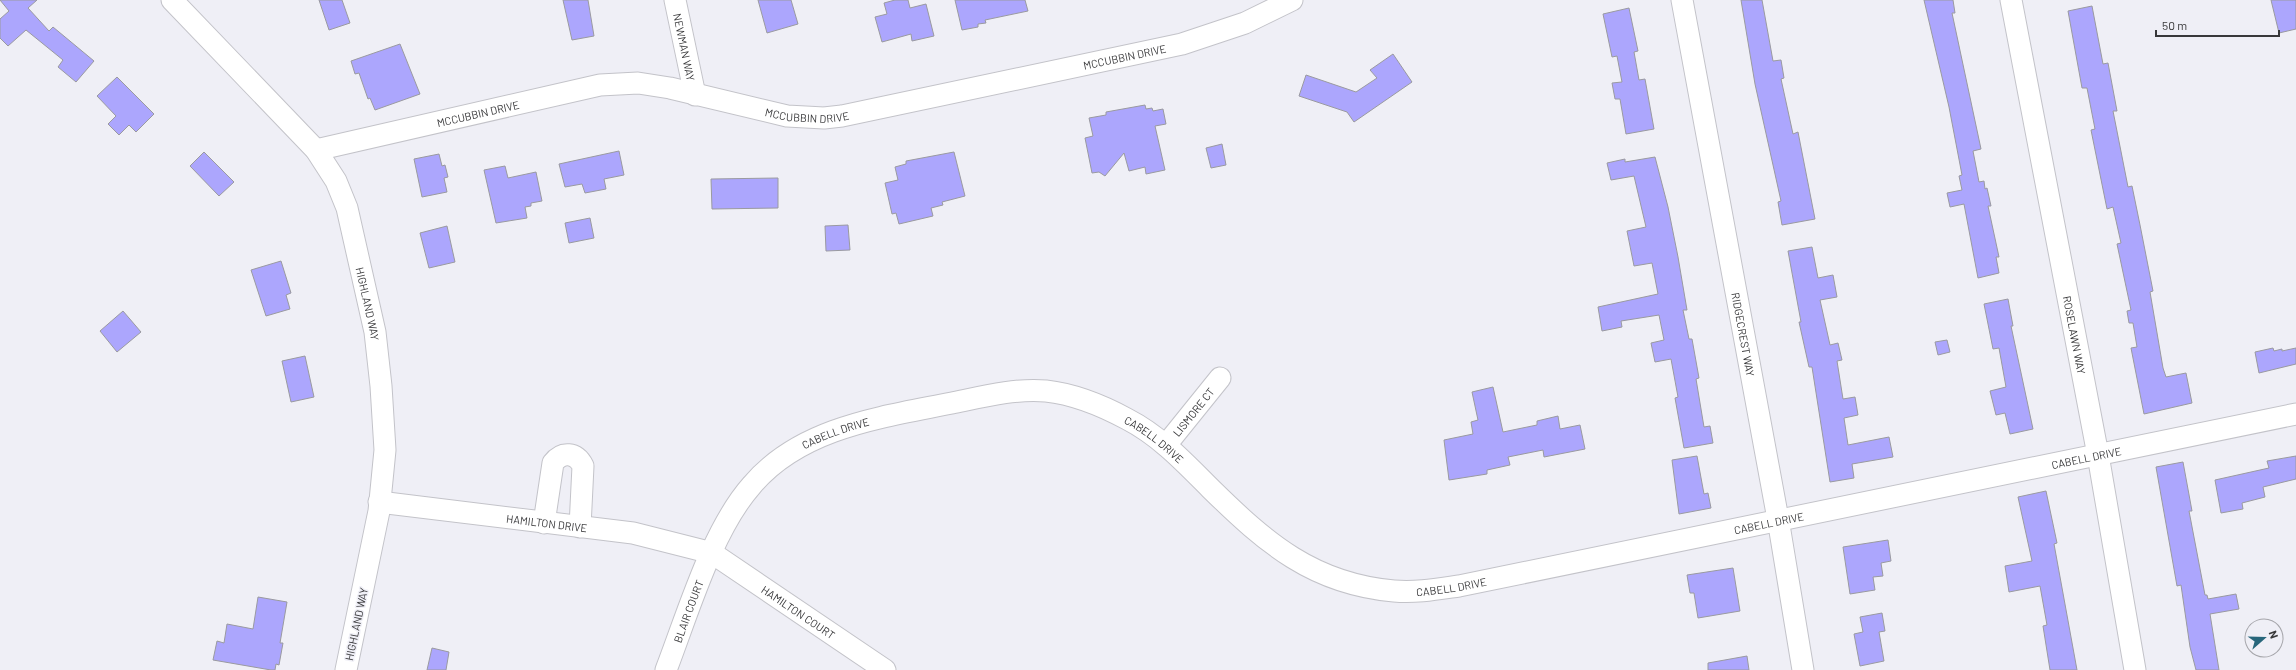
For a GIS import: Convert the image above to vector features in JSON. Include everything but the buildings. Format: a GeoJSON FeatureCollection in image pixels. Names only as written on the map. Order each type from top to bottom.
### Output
{"type":"FeatureCollection","features":[{"type":"Feature","properties":{"kind":"street","name":"HIGHLAND WAY"},"geometry":{"type":"LineString","coordinates":[[172,0],[316,150],[336,181],[347,208],[375,332],[382,386],[385,450],[379,502],[369,565],[346,670]]}},
{"type":"Feature","properties":{"kind":"street","name":"NEWMAN WAY"},"geometry":{"type":"LineString","coordinates":[[675,0],[694,95]]}},
{"type":"Feature","properties":{"kind":"street","name":"MCCUBBIN DRIVE"},"geometry":{"type":"LineString","coordinates":[[316,150],[600,85],[638,83],[787,116],[824,118],[842,116],[1182,44],[1245,23],[1292,0]]}},
{"type":"Feature","properties":{"kind":"street","name":"RIDGECREST WAY"},"geometry":{"type":"LineString","coordinates":[[1682,0],[1778,519],[1803,670]]}},
{"type":"Feature","properties":{"kind":"street","name":"ROSELAWN WAY"},"geometry":{"type":"LineString","coordinates":[[2011,0],[2098,454],[2135,670]]}},
{"type":"Feature","properties":{"kind":"street","name":"LISMORE CT"},"geometry":{"type":"LineString","coordinates":[[1166,445],[1220,378]]}},
{"type":"Feature","properties":{"kind":"street","name":"CABELL DRIVE"},"geometry":{"type":"LineString","coordinates":[[712,553],[733,510],[753,483],[778,461],[815,439],[865,421],[1011,393],[1046,391],[1085,400],[1127,419],[1166,445],[1275,547],[1308,567],[1335,579],[1395,592],[1422,591],[1459,586],[1778,519],[2296,414]]}},
{"type":"Feature","properties":{"kind":"street"},"geometry":{"type":"LineString","coordinates":[[544,522],[553,463],[556,458],[568,454],[577,457],[583,466],[580,527]]}},
{"type":"Feature","properties":{"kind":"street","name":"HAMILTON DRIVE"},"geometry":{"type":"LineString","coordinates":[[379,502],[633,533],[712,553]]}},
{"type":"Feature","properties":{"kind":"street","name":"BLAIR COURT"},"geometry":{"type":"LineString","coordinates":[[666,670],[712,553]]}},
{"type":"Feature","properties":{"kind":"street","name":"HAMILTON COURT"},"geometry":{"type":"LineString","coordinates":[[712,553],[885,670]]}}]}
